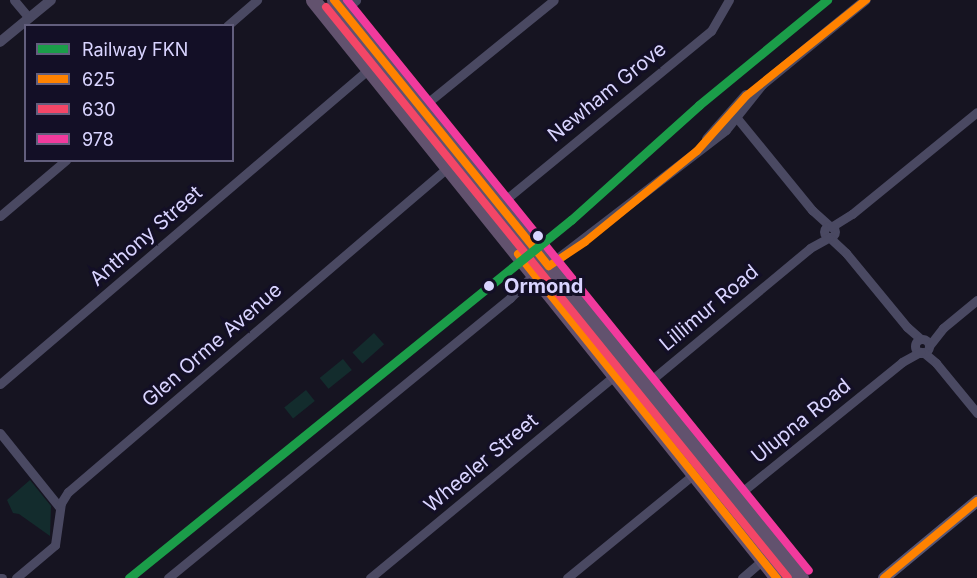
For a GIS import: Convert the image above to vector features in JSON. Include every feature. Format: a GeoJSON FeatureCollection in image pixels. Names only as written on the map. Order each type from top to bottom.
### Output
{"type":"FeatureCollection","features":[{"type":"Feature","properties":{"kind":"highway"},"geometry":{"type":"LineString","coordinates":[[314,0],[336,11],[421,108],[454,162],[536,277],[777,578]]}},
{"type":"Feature","properties":{"kind":"highway"},"geometry":{"type":"LineString","coordinates":[[336,11],[369,69],[454,162],[499,205],[801,578]]}},
{"type":"Feature","properties":{"kind":"main road"},"geometry":{"type":"LineString","coordinates":[[885,576],[977,501]]}},
{"type":"Feature","properties":{"kind":"street"},"geometry":{"type":"LineString","coordinates":[[14,0],[29,18]]}},
{"type":"Feature","properties":{"kind":"street"},"geometry":{"type":"LineString","coordinates":[[0,42],[51,0]]}},
{"type":"Feature","properties":{"kind":"street"},"geometry":{"type":"LineString","coordinates":[[229,24],[257,0]]}},
{"type":"Feature","properties":{"kind":"street"},"geometry":{"type":"LineString","coordinates":[[336,11],[356,0]]}},
{"type":"Feature","properties":{"kind":"street"},"geometry":{"type":"LineString","coordinates":[[421,108],[554,0]]}},
{"type":"Feature","properties":{"kind":"street","name":"Newham Grove"},"geometry":{"type":"LineString","coordinates":[[499,205],[711,31],[729,0]]}},
{"type":"Feature","properties":{"kind":"street"},"geometry":{"type":"LineString","coordinates":[[168,578],[536,277],[552,269],[697,151],[762,85],[866,0]]}},
{"type":"Feature","properties":{"kind":"street","name":"Anthony Street"},"geometry":{"type":"LineString","coordinates":[[0,384],[369,69]]}},
{"type":"Feature","properties":{"kind":"street","name":"Lillimur Road"},"geometry":{"type":"LineString","coordinates":[[632,396],[977,112]]}},
{"type":"Feature","properties":{"kind":"street"},"geometry":{"type":"LineString","coordinates":[[734,114],[977,413]]}},
{"type":"Feature","properties":{"kind":"street"},"geometry":{"type":"LineString","coordinates":[[0,216],[64,162]]}},
{"type":"Feature","properties":{"kind":"street","name":"Glen Orme Avenue"},"geometry":{"type":"LineString","coordinates":[[16,578],[56,545],[60,508],[63,499],[72,488],[454,162]]}},
{"type":"Feature","properties":{"kind":"street","name":"Ulupna Road"},"geometry":{"type":"LineString","coordinates":[[722,508],[977,300]]}},
{"type":"Feature","properties":{"kind":"street","name":"Wheeler Street"},"geometry":{"type":"LineString","coordinates":[[370,578],[615,375]]}},
{"type":"Feature","properties":{"kind":"street"},"geometry":{"type":"LineString","coordinates":[[0,434],[60,508]]}},
{"type":"Feature","properties":{"kind":"street"},"geometry":{"type":"LineString","coordinates":[[567,578],[694,474]]}},
{"type":"Feature","properties":{"kind":"street"},"geometry":{"type":"LineString","coordinates":[[742,578],[763,560]]}},
{"type":"Feature","properties":{"kind":"green space"},"geometry":{"type":"Polygon","coordinates":[[[374,333],[384,344],[362,364],[352,352],[374,333]]]}},
{"type":"Feature","properties":{"kind":"green space"},"geometry":{"type":"Polygon","coordinates":[[[343,359],[352,370],[328,389],[320,378],[343,359]]]}},
{"type":"Feature","properties":{"kind":"green space"},"geometry":{"type":"Polygon","coordinates":[[[306,390],[315,401],[293,419],[284,408],[306,390]]]}},
{"type":"Feature","properties":{"kind":"green space"},"geometry":{"type":"Polygon","coordinates":[[[30,480],[51,506],[50,536],[19,514],[13,513],[7,500],[30,480]]]}},
{"type":"Feature","properties":{"kind":"rail line","name":"FKN"},"geometry":{"type":"LineString","coordinates":[[129,578],[571,220],[699,105],[827,0]]}},
{"type":"Feature","properties":{"kind":"transit line","name":"625"},"geometry":{"type":"LineString","coordinates":[[334,0],[549,266],[585,242],[697,151],[746,96],[866,0]]}},
{"type":"Feature","properties":{"kind":"transit line","name":"978"},"geometry":{"type":"LineString","coordinates":[[347,0],[809,571]]}},
{"type":"Feature","properties":{"kind":"transit line","name":"630"},"geometry":{"type":"LineString","coordinates":[[326,7],[788,578]]}},
{"type":"Feature","properties":{"kind":"transit line","name":"625"},"geometry":{"type":"LineString","coordinates":[[518,254],[777,578]]}},
{"type":"Feature","properties":{"kind":"transit line","name":"625"},"geometry":{"type":"LineString","coordinates":[[884,578],[977,501]]}},
{"type":"Feature","properties":{"kind":"place","name":"Ormond"},"geometry":{"type":"Point","coordinates":[489,286]}}]}
